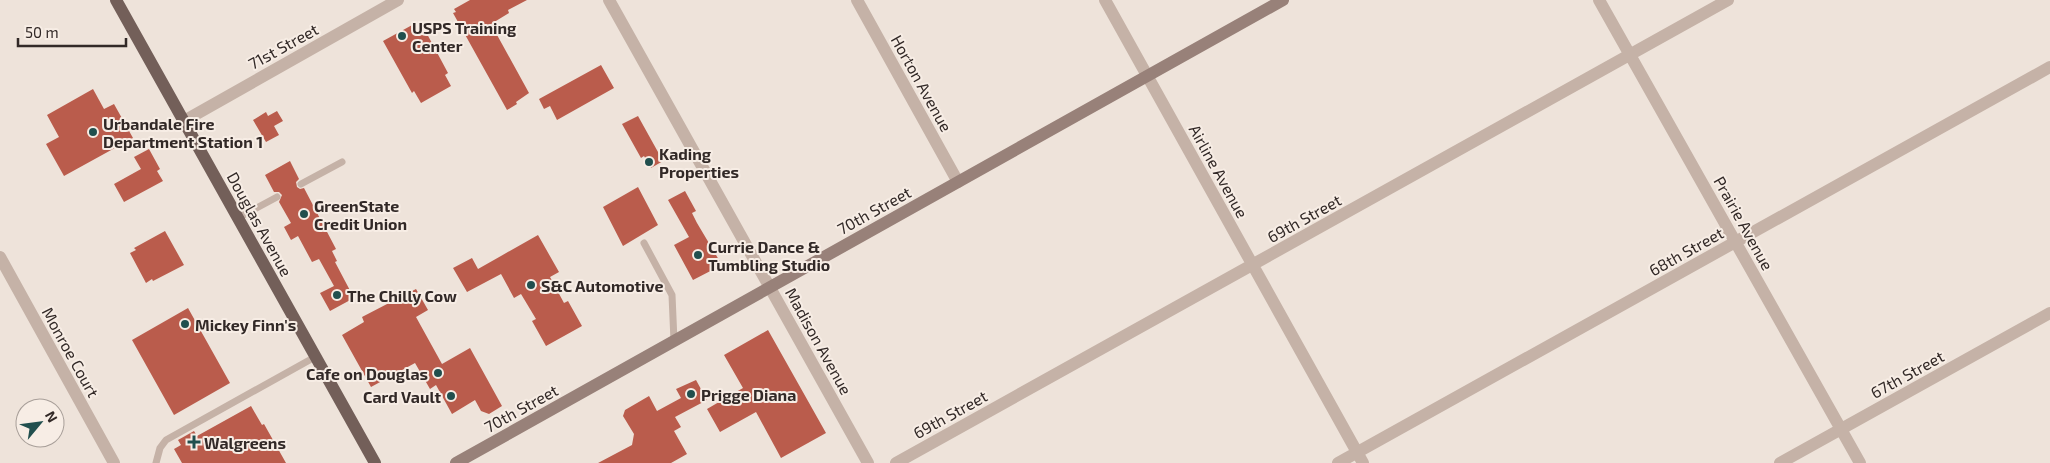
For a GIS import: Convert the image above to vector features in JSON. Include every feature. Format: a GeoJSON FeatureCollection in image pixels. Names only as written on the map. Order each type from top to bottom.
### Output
{"type":"FeatureCollection","features":[{"type":"Feature","properties":{"kind":"main road","name":"Douglas Avenue"},"geometry":{"type":"LineString","coordinates":[[116,0],[375,463]]}},
{"type":"Feature","properties":{"kind":"main road","name":"70th Street"},"geometry":{"type":"LineString","coordinates":[[456,463],[1283,0]]}},
{"type":"Feature","properties":{"kind":"street","name":"71st Street"},"geometry":{"type":"LineString","coordinates":[[184,121],[398,0]]}},
{"type":"Feature","properties":{"kind":"street","name":"Madison Avenue"},"geometry":{"type":"LineString","coordinates":[[609,0],[868,463]]}},
{"type":"Feature","properties":{"kind":"street","name":"Horton Avenue"},"geometry":{"type":"LineString","coordinates":[[857,0],[958,182]]}},
{"type":"Feature","properties":{"kind":"street","name":"Airline Avenue"},"geometry":{"type":"LineString","coordinates":[[1105,0],[1360,458]]}},
{"type":"Feature","properties":{"kind":"street","name":"Prairie Avenue"},"geometry":{"type":"LineString","coordinates":[[1599,0],[1860,463]]}},
{"type":"Feature","properties":{"kind":"street","name":"69th Street"},"geometry":{"type":"LineString","coordinates":[[896,463],[1728,0]]}},
{"type":"Feature","properties":{"kind":"street","name":"68th Street"},"geometry":{"type":"LineString","coordinates":[[1338,463],[1360,458],[1736,242],[2050,67]]}},
{"type":"Feature","properties":{"kind":"street","name":"Monroe Court"},"geometry":{"type":"LineString","coordinates":[[0,257],[114,463]]}},
{"type":"Feature","properties":{"kind":"street","name":"67th Street"},"geometry":{"type":"LineString","coordinates":[[1780,463],[2050,313]]}},
{"type":"Feature","properties":{"kind":"lane"},"geometry":{"type":"LineString","coordinates":[[301,184],[342,162]]}},
{"type":"Feature","properties":{"kind":"lane"},"geometry":{"type":"LineString","coordinates":[[238,218],[277,197]]}},
{"type":"Feature","properties":{"kind":"lane"},"geometry":{"type":"LineString","coordinates":[[644,243],[672,295],[674,340]]}},
{"type":"Feature","properties":{"kind":"lane"},"geometry":{"type":"LineString","coordinates":[[156,463],[160,448],[166,440],[315,357]]}},
{"type":"Feature","properties":{"kind":"building"},"geometry":{"type":"Polygon","coordinates":[[[470,0],[527,0],[508,10],[509,13],[491,24],[529,93],[507,110],[453,13],[456,12],[454,9],[470,0]]]}},
{"type":"Feature","properties":{"kind":"building"},"geometry":{"type":"Polygon","coordinates":[[[414,24],[420,35],[426,32],[448,73],[445,75],[451,86],[421,103],[414,91],[412,93],[383,41],[414,24]]]}},
{"type":"Feature","properties":{"kind":"building"},"geometry":{"type":"Polygon","coordinates":[[[601,65],[614,88],[557,120],[550,106],[544,109],[539,99],[601,65]]]}},
{"type":"Feature","properties":{"kind":"building","name":"Urbandale Fire Department Station 1"},"geometry":{"type":"Polygon","coordinates":[[[93,89],[104,109],[114,104],[133,138],[64,176],[46,144],[59,137],[47,115],[93,89]]]}},
{"type":"Feature","properties":{"kind":"building"},"geometry":{"type":"Polygon","coordinates":[[[277,111],[283,121],[274,126],[279,135],[266,142],[253,120],[266,112],[268,116],[277,111]]]}},
{"type":"Feature","properties":{"kind":"building"},"geometry":{"type":"Polygon","coordinates":[[[638,116],[663,161],[651,168],[644,156],[641,158],[622,124],[638,116]]]}},
{"type":"Feature","properties":{"kind":"building"},"geometry":{"type":"Polygon","coordinates":[[[149,149],[160,169],[157,171],[163,181],[124,202],[114,184],[141,169],[134,157],[149,149]]]}},
{"type":"Feature","properties":{"kind":"building","name":"GreenState Credit Union"},"geometry":{"type":"Polygon","coordinates":[[[290,161],[299,179],[296,182],[297,187],[300,189],[304,188],[336,249],[332,251],[337,261],[335,262],[354,298],[330,311],[320,293],[334,286],[319,259],[312,262],[298,236],[291,240],[284,227],[291,223],[279,202],[282,195],[279,192],[274,192],[265,175],[290,161]]]}},
{"type":"Feature","properties":{"kind":"building"},"geometry":{"type":"Polygon","coordinates":[[[638,187],[658,225],[623,246],[603,207],[638,187]]]}},
{"type":"Feature","properties":{"kind":"building","name":"Currie Dance & Tumbling Studio"},"geometry":{"type":"Polygon","coordinates":[[[685,191],[696,211],[692,213],[697,223],[722,265],[693,280],[674,245],[689,237],[668,200],[685,191]]]}},
{"type":"Feature","properties":{"kind":"building"},"geometry":{"type":"Polygon","coordinates":[[[165,231],[184,265],[146,283],[130,253],[136,250],[134,248],[165,231]]]}},
{"type":"Feature","properties":{"kind":"building","name":"S&C Automotive"},"geometry":{"type":"Polygon","coordinates":[[[538,235],[559,272],[550,277],[564,303],[568,301],[582,326],[546,346],[532,321],[536,319],[521,294],[514,298],[501,274],[467,292],[453,268],[472,258],[478,269],[538,235]]]}},
{"type":"Feature","properties":{"kind":"building"},"geometry":{"type":"Polygon","coordinates":[[[416,289],[428,310],[416,317],[442,364],[470,348],[502,406],[489,414],[481,411],[475,400],[452,414],[436,385],[430,389],[415,363],[371,387],[342,335],[364,322],[362,317],[416,289]]]}},
{"type":"Feature","properties":{"kind":"building"},"geometry":{"type":"Polygon","coordinates":[[[188,308],[230,383],[174,415],[132,340],[188,308]]]}},
{"type":"Feature","properties":{"kind":"building"},"geometry":{"type":"Polygon","coordinates":[[[768,330],[826,433],[781,458],[756,412],[720,432],[707,409],[743,388],[724,355],[768,330]]]}},
{"type":"Feature","properties":{"kind":"building"},"geometry":{"type":"Polygon","coordinates":[[[696,380],[707,400],[675,417],[681,427],[674,431],[687,454],[671,463],[598,463],[632,445],[634,434],[623,416],[625,410],[649,396],[657,411],[681,398],[676,389],[696,380]]]}},
{"type":"Feature","properties":{"kind":"building","name":"Walgreens"},"geometry":{"type":"Polygon","coordinates":[[[251,406],[262,425],[264,424],[286,463],[182,463],[174,449],[181,445],[178,440],[194,431],[197,436],[251,406]]]}},
{"type":"Feature","properties":{"kind":"place","name":"USPS Training Center"},"geometry":{"type":"Point","coordinates":[402,36]}},
{"type":"Feature","properties":{"kind":"place","name":"Urbandale Fire Department Station 1"},"geometry":{"type":"Point","coordinates":[93,132]}},
{"type":"Feature","properties":{"kind":"place","name":"Kading Properties"},"geometry":{"type":"Point","coordinates":[649,162]}},
{"type":"Feature","properties":{"kind":"place","name":"GreenState Credit Union"},"geometry":{"type":"Point","coordinates":[304,214]}},
{"type":"Feature","properties":{"kind":"place","name":"Currie Dance & Tumbling Studio"},"geometry":{"type":"Point","coordinates":[698,255]}},
{"type":"Feature","properties":{"kind":"place","name":"S&C Automotive"},"geometry":{"type":"Point","coordinates":[531,285]}},
{"type":"Feature","properties":{"kind":"place","name":"The Chilly Cow"},"geometry":{"type":"Point","coordinates":[337,295]}},
{"type":"Feature","properties":{"kind":"place","name":"Mickey Finn's"},"geometry":{"type":"Point","coordinates":[185,324]}},
{"type":"Feature","properties":{"kind":"place","name":"Cafe on Douglas"},"geometry":{"type":"Point","coordinates":[438,373]}},
{"type":"Feature","properties":{"kind":"place","name":"Prigge Diana"},"geometry":{"type":"Point","coordinates":[691,394]}},
{"type":"Feature","properties":{"kind":"place","name":"Card Vault"},"geometry":{"type":"Point","coordinates":[451,396]}},
{"type":"Feature","properties":{"kind":"place","name":"Walgreens"},"geometry":{"type":"Point","coordinates":[194,442]}}]}
